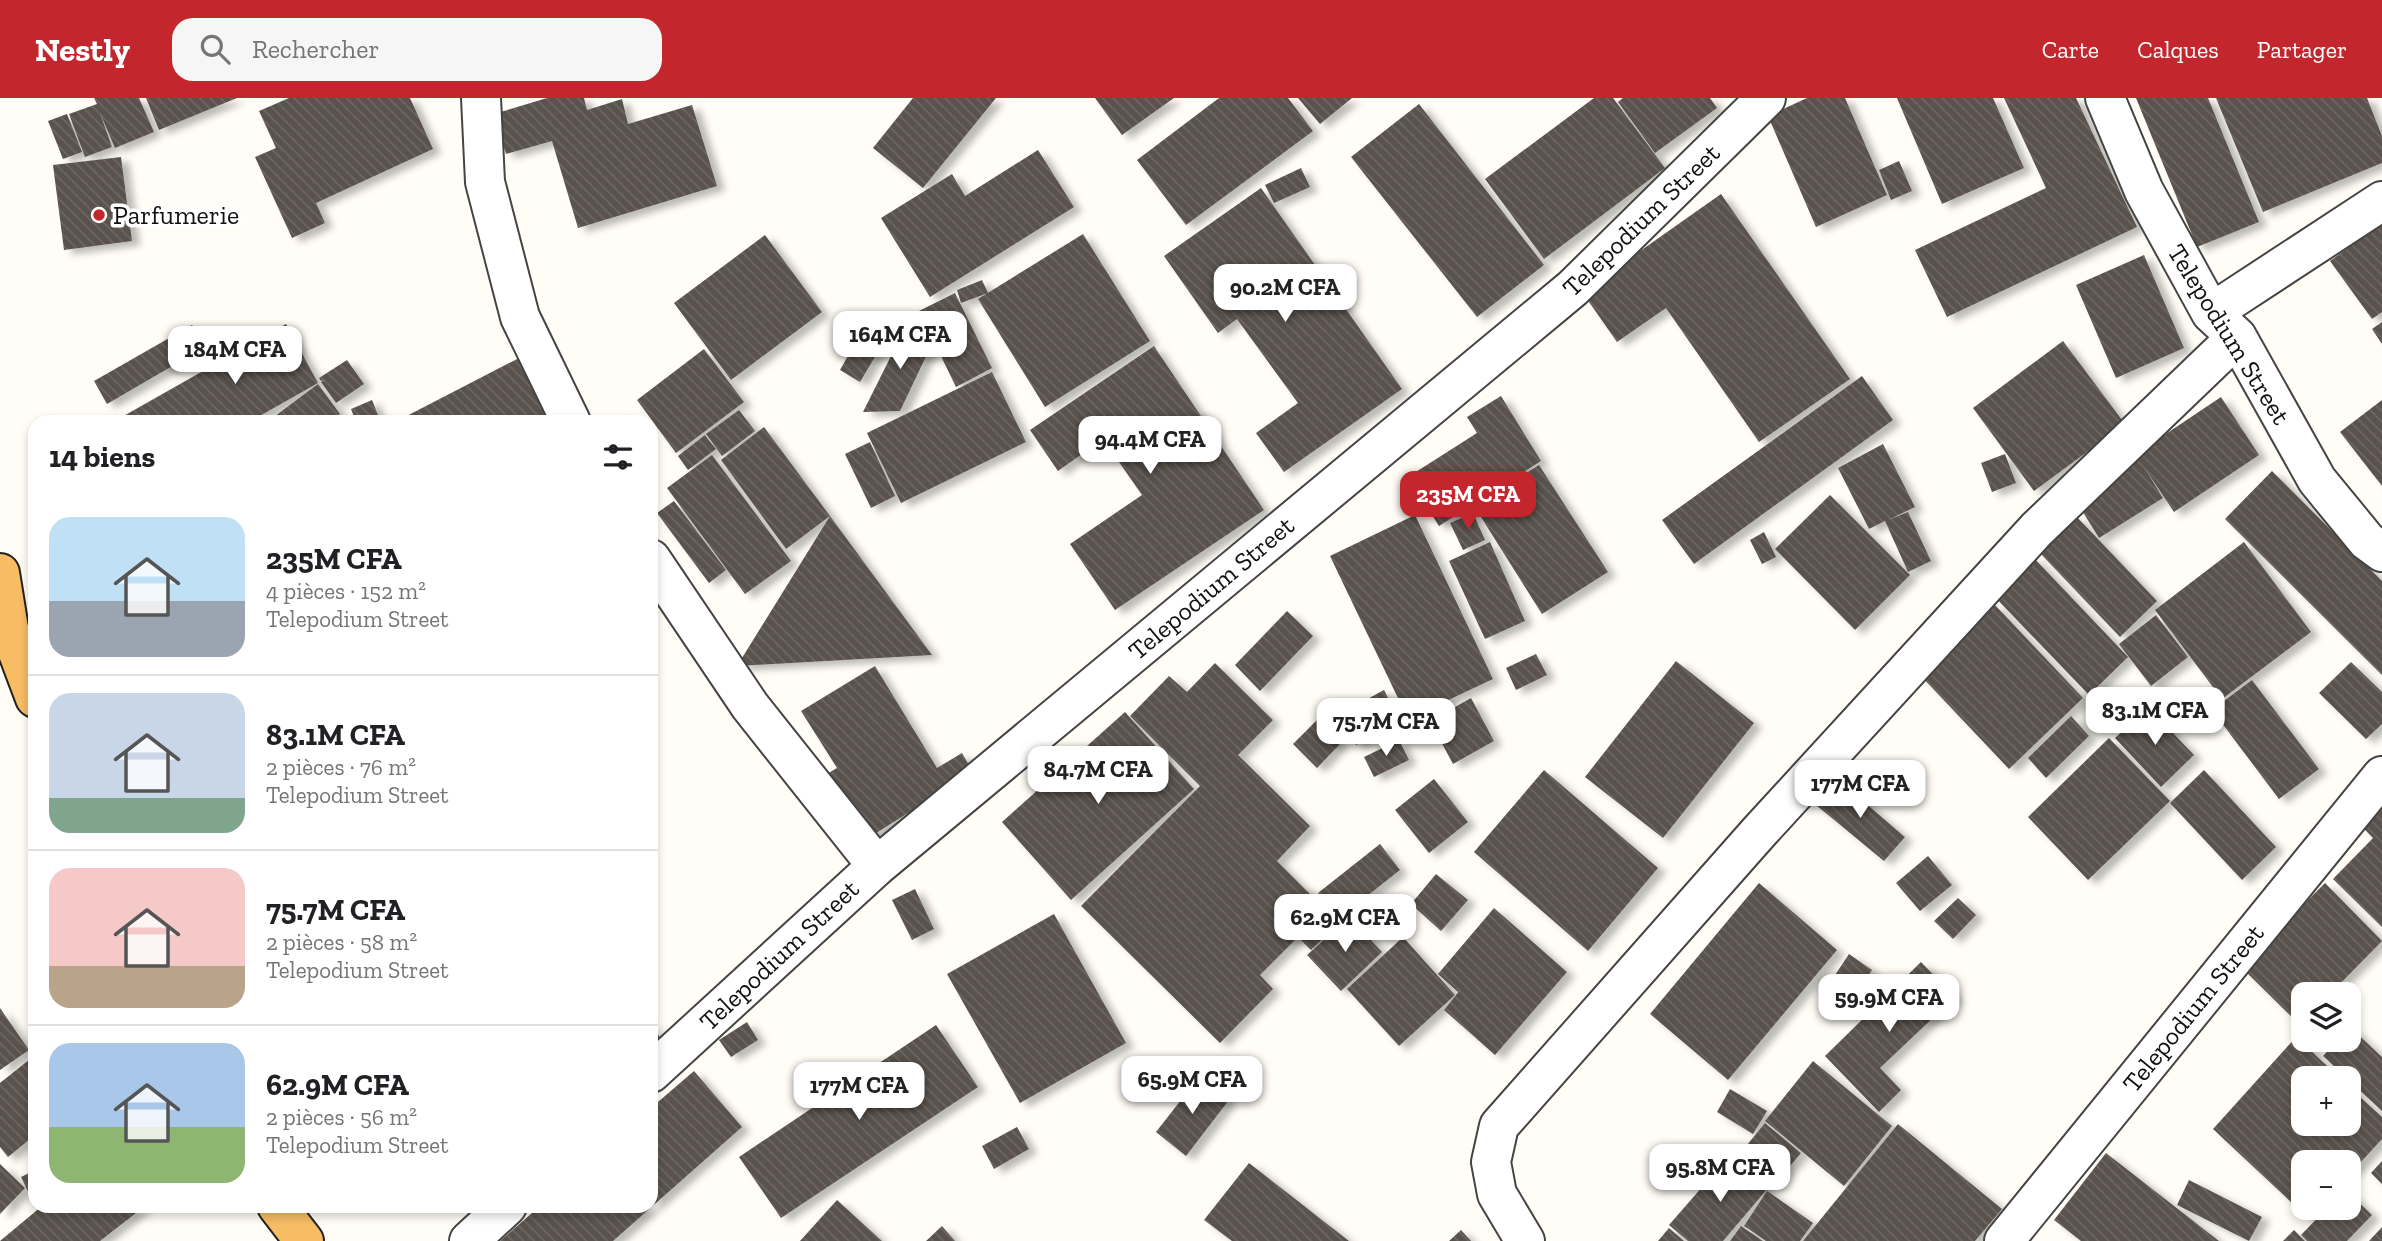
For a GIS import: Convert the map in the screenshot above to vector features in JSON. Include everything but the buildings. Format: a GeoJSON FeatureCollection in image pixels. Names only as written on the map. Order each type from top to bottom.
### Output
{"type":"FeatureCollection","features":[{"type":"Feature","properties":{"kind":"highway"},"geometry":{"type":"LineString","coordinates":[[0,573],[4,626],[28,682]]}},
{"type":"Feature","properties":{"kind":"highway"},"geometry":{"type":"LineString","coordinates":[[282,1213],[304,1241]]}},
{"type":"Feature","properties":{"kind":"street"},"geometry":{"type":"LineString","coordinates":[[481,98],[485,182],[520,317],[567,415]]}},
{"type":"Feature","properties":{"kind":"street","name":"Telepodium Street"},"geometry":{"type":"LineString","coordinates":[[658,1067],[877,866],[1573,288],[1766,98]]}},
{"type":"Feature","properties":{"kind":"street","name":"Telepodium Street"},"geometry":{"type":"LineString","coordinates":[[2105,98],[2144,191],[2317,480],[2367,541],[2382,552]]}},
{"type":"Feature","properties":{"kind":"street"},"geometry":{"type":"LineString","coordinates":[[1525,1241],[1496,1194],[1491,1162],[1499,1126],[1759,832],[2224,325],[2382,201]]}},
{"type":"Feature","properties":{"kind":"street"},"geometry":{"type":"LineString","coordinates":[[658,569],[750,706],[877,866]]}},
{"type":"Feature","properties":{"kind":"street","name":"Telepodium Street"},"geometry":{"type":"LineString","coordinates":[[2004,1241],[2382,776]]}},
{"type":"Feature","properties":{"kind":"street"},"geometry":{"type":"LineString","coordinates":[[469,1241],[499,1213]]}},
{"type":"Feature","properties":{"kind":"place","name":"Parfumerie"},"geometry":{"type":"Point","coordinates":[99,215]}}]}
